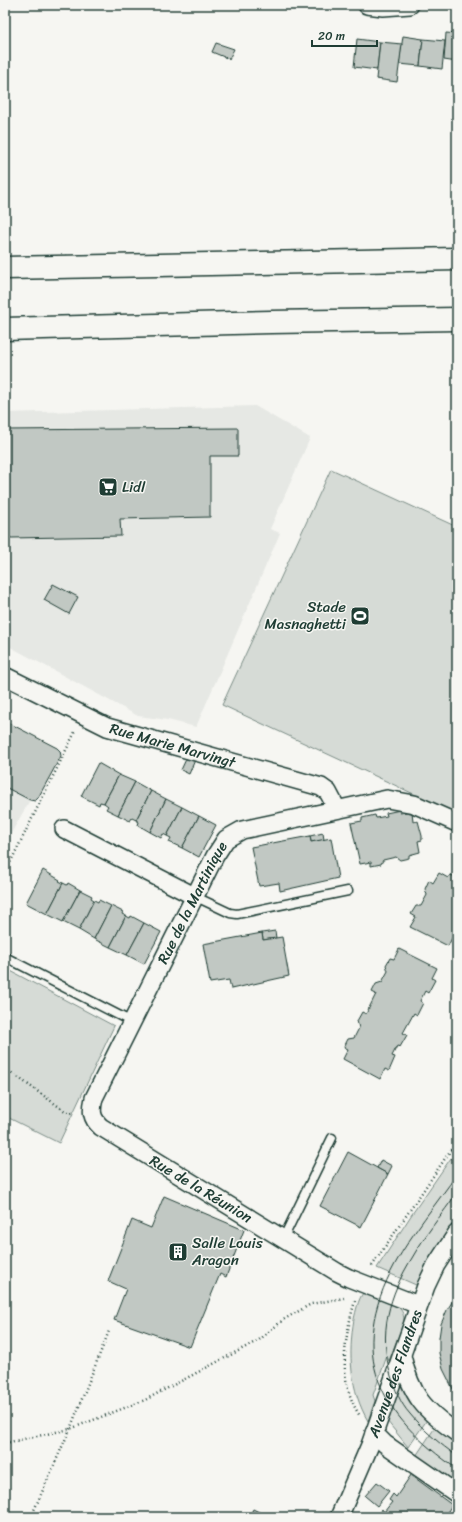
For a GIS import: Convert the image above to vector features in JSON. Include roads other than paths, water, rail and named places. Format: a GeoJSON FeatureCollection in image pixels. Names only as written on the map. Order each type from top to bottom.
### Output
{"type":"FeatureCollection","features":[{"type":"Feature","properties":{"kind":"highway"},"geometry":{"type":"LineString","coordinates":[[5,268],[457,259]]}},
{"type":"Feature","properties":{"kind":"highway"},"geometry":{"type":"LineString","coordinates":[[5,329],[457,319]]}},
{"type":"Feature","properties":{"kind":"street"},"geometry":{"type":"LineString","coordinates":[[367,5],[383,7],[410,5]]}},
{"type":"Feature","properties":{"kind":"street","name":"Rue Marie Marvingt"},"geometry":{"type":"LineString","coordinates":[[5,676],[118,731],[321,787],[328,792],[337,809]]}},
{"type":"Feature","properties":{"kind":"street","name":"Rue de la Martinique"},"geometry":{"type":"LineString","coordinates":[[92,1116],[94,1098],[194,896],[221,846],[233,834],[242,830],[387,799],[414,804],[457,824]]}},
{"type":"Feature","properties":{"kind":"street"},"geometry":{"type":"LineString","coordinates":[[64,829],[194,896]]}},
{"type":"Feature","properties":{"kind":"street","name":"Rue de la Réunion"},"geometry":{"type":"LineString","coordinates":[[92,1116],[101,1127],[349,1278],[418,1305]]}},
{"type":"Feature","properties":{"kind":"street","name":"Avenue des Flandres"},"geometry":{"type":"LineString","coordinates":[[339,1517],[374,1433],[402,1356],[418,1305],[436,1265],[457,1233]]}},
{"type":"Feature","properties":{"kind":"street"},"geometry":{"type":"LineString","coordinates":[[402,1356],[407,1377],[420,1401],[436,1417],[457,1433]]}},
{"type":"Feature","properties":{"kind":"street"},"geometry":{"type":"LineString","coordinates":[[374,1433],[385,1444],[457,1494]]}},
{"type":"Feature","properties":{"kind":"lane"},"geometry":{"type":"LineString","coordinates":[[194,896],[230,913],[236,914],[348,892]]}},
{"type":"Feature","properties":{"kind":"lane"},"geometry":{"type":"LineString","coordinates":[[5,957],[132,1022]]}},
{"type":"Feature","properties":{"kind":"lane"},"geometry":{"type":"LineString","coordinates":[[283,1239],[332,1138]]}},
{"type":"Feature","properties":{"kind":"tram line"},"geometry":{"type":"LineString","coordinates":[[457,1174],[395,1264],[380,1296],[373,1326],[373,1354],[378,1380],[390,1404],[408,1427],[430,1448],[457,1469]]}},
{"type":"Feature","properties":{"kind":"tram line"},"geometry":{"type":"LineString","coordinates":[[457,1193],[422,1241],[404,1272],[392,1300],[386,1330],[387,1360],[396,1391],[403,1405],[426,1431],[457,1456]]}},
{"type":"Feature","properties":{"kind":"place","name":"Lidl"},"geometry":{"type":"Point","coordinates":[108,487]}},
{"type":"Feature","properties":{"kind":"place","name":"Stade Masnaghetti"},"geometry":{"type":"Point","coordinates":[360,616]}},
{"type":"Feature","properties":{"kind":"place","name":"Salle Louis Aragon"},"geometry":{"type":"Point","coordinates":[178,1252]}}]}
